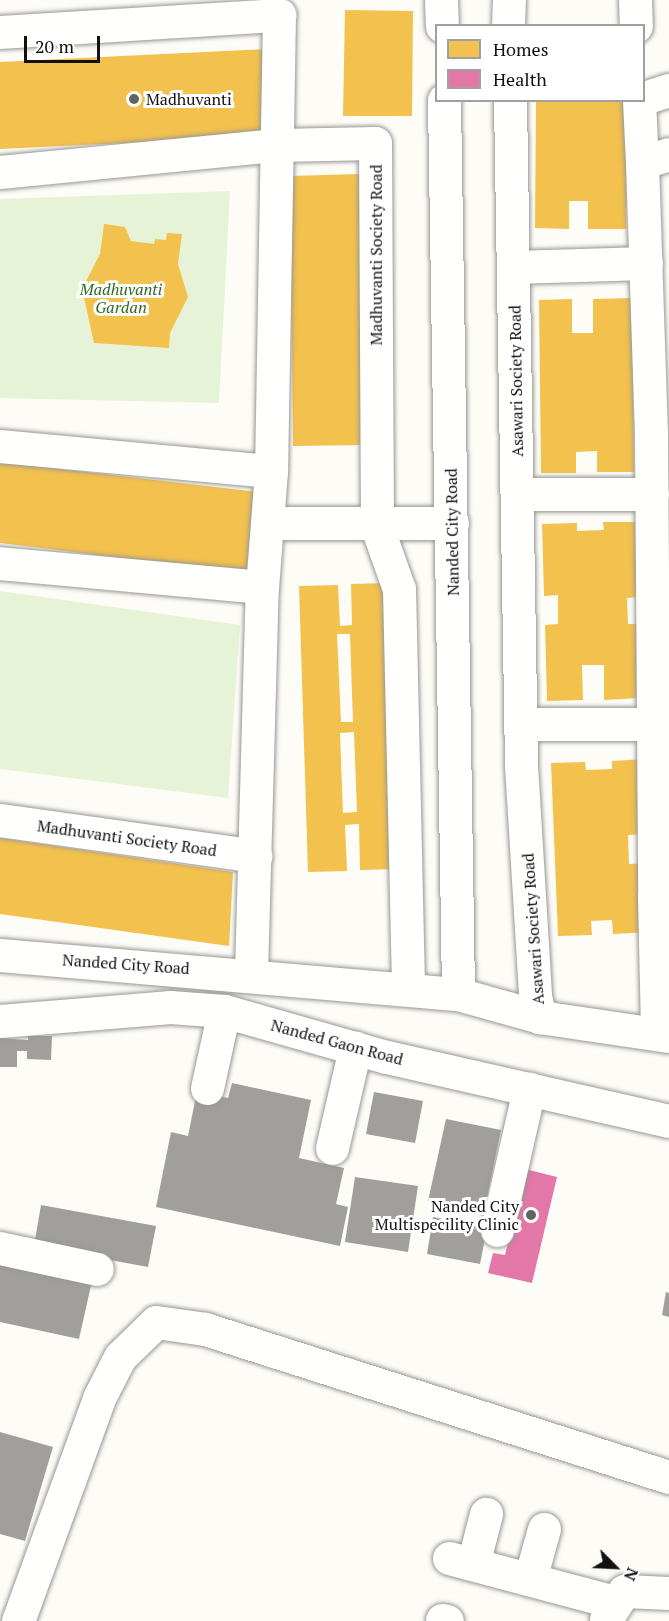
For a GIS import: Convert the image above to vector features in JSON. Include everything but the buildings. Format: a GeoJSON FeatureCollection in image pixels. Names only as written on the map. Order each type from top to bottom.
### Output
{"type":"FeatureCollection","features":[{"type":"Feature","properties":{"kind":"street"},"geometry":{"type":"LineString","coordinates":[[441,0],[442,24]]}},
{"type":"Feature","properties":{"kind":"street"},"geometry":{"type":"LineString","coordinates":[[508,24],[509,0]]}},
{"type":"Feature","properties":{"kind":"street"},"geometry":{"type":"LineString","coordinates":[[635,0],[636,24]]}},
{"type":"Feature","properties":{"kind":"street"},"geometry":{"type":"LineString","coordinates":[[0,32],[279,15],[271,471],[262,587],[251,973]]}},
{"type":"Feature","properties":{"kind":"street"},"geometry":{"type":"LineString","coordinates":[[645,98],[669,90]]}},
{"type":"Feature","properties":{"kind":"street","name":"Nanded City Road"},"geometry":{"type":"LineString","coordinates":[[444,102],[458,979]]}},
{"type":"Feature","properties":{"kind":"street","name":"Asawari Society Road"},"geometry":{"type":"LineString","coordinates":[[510,102],[521,724],[540,1017],[663,1035],[662,882],[653,724],[661,565],[652,494],[660,433],[645,263],[656,159],[640,102]]}},
{"type":"Feature","properties":{"kind":"street","name":"Madhuvanti Society Road"},"geometry":{"type":"LineString","coordinates":[[0,172],[277,145],[375,143],[377,527]]}},
{"type":"Feature","properties":{"kind":"street"},"geometry":{"type":"LineString","coordinates":[[514,267],[645,263]]}},
{"type":"Feature","properties":{"kind":"street"},"geometry":{"type":"LineString","coordinates":[[0,446],[271,471]]}},
{"type":"Feature","properties":{"kind":"street"},"geometry":{"type":"LineString","coordinates":[[518,494],[652,494]]}},
{"type":"Feature","properties":{"kind":"street"},"geometry":{"type":"LineString","coordinates":[[268,523],[377,527],[452,523]]}},
{"type":"Feature","properties":{"kind":"street"},"geometry":{"type":"LineString","coordinates":[[377,527],[399,589],[408,989]]}},
{"type":"Feature","properties":{"kind":"street"},"geometry":{"type":"LineString","coordinates":[[0,563],[262,587]]}},
{"type":"Feature","properties":{"kind":"street"},"geometry":{"type":"LineString","coordinates":[[521,724],[653,724]]}},
{"type":"Feature","properties":{"kind":"street","name":"Madhuvanti Society Road"},"geometry":{"type":"LineString","coordinates":[[0,819],[255,856]]}},
{"type":"Feature","properties":{"kind":"street","name":"Nanded City Road"},"geometry":{"type":"LineString","coordinates":[[0,955],[251,973],[408,989],[458,979],[540,1017]]}},
{"type":"Feature","properties":{"kind":"street","name":"Nanded Gaon Road"},"geometry":{"type":"LineString","coordinates":[[0,1022],[170,1007],[224,1011],[355,1048],[669,1121]]}},
{"type":"Feature","properties":{"kind":"street"},"geometry":{"type":"LineString","coordinates":[[207,1088],[224,1011]]}},
{"type":"Feature","properties":{"kind":"street"},"geometry":{"type":"LineString","coordinates":[[332,1148],[355,1048]]}},
{"type":"Feature","properties":{"kind":"street"},"geometry":{"type":"LineString","coordinates":[[497,1230],[530,1089]]}},
{"type":"Feature","properties":{"kind":"street"},"geometry":{"type":"LineString","coordinates":[[0,1248],[97,1269]]}},
{"type":"Feature","properties":{"kind":"street"},"geometry":{"type":"LineString","coordinates":[[18,1621],[100,1396],[127,1348],[156,1322],[205,1329],[669,1477]]}},
{"type":"Feature","properties":{"kind":"street"},"geometry":{"type":"LineString","coordinates":[[486,1514],[461,1561],[530,1579],[610,1611],[624,1591],[669,1593]]}},
{"type":"Feature","properties":{"kind":"street"},"geometry":{"type":"LineString","coordinates":[[530,1579],[544,1528]]}},
{"type":"Feature","properties":{"kind":"green space","name":"Madhuvanti Gardan"},"geometry":{"type":"Polygon","coordinates":[[[230,191],[219,403],[0,398],[0,199],[230,191]]]}},
{"type":"Feature","properties":{"kind":"green space"},"geometry":{"type":"Polygon","coordinates":[[[0,591],[240,625],[228,798],[0,769],[0,591]]]}},
{"type":"Feature","properties":{"kind":"place","name":"Madhuvanti"},"geometry":{"type":"Point","coordinates":[134,99]}},
{"type":"Feature","properties":{"kind":"place","name":"Nanded City Multispecility Clinic"},"geometry":{"type":"Point","coordinates":[531,1215]}}]}
